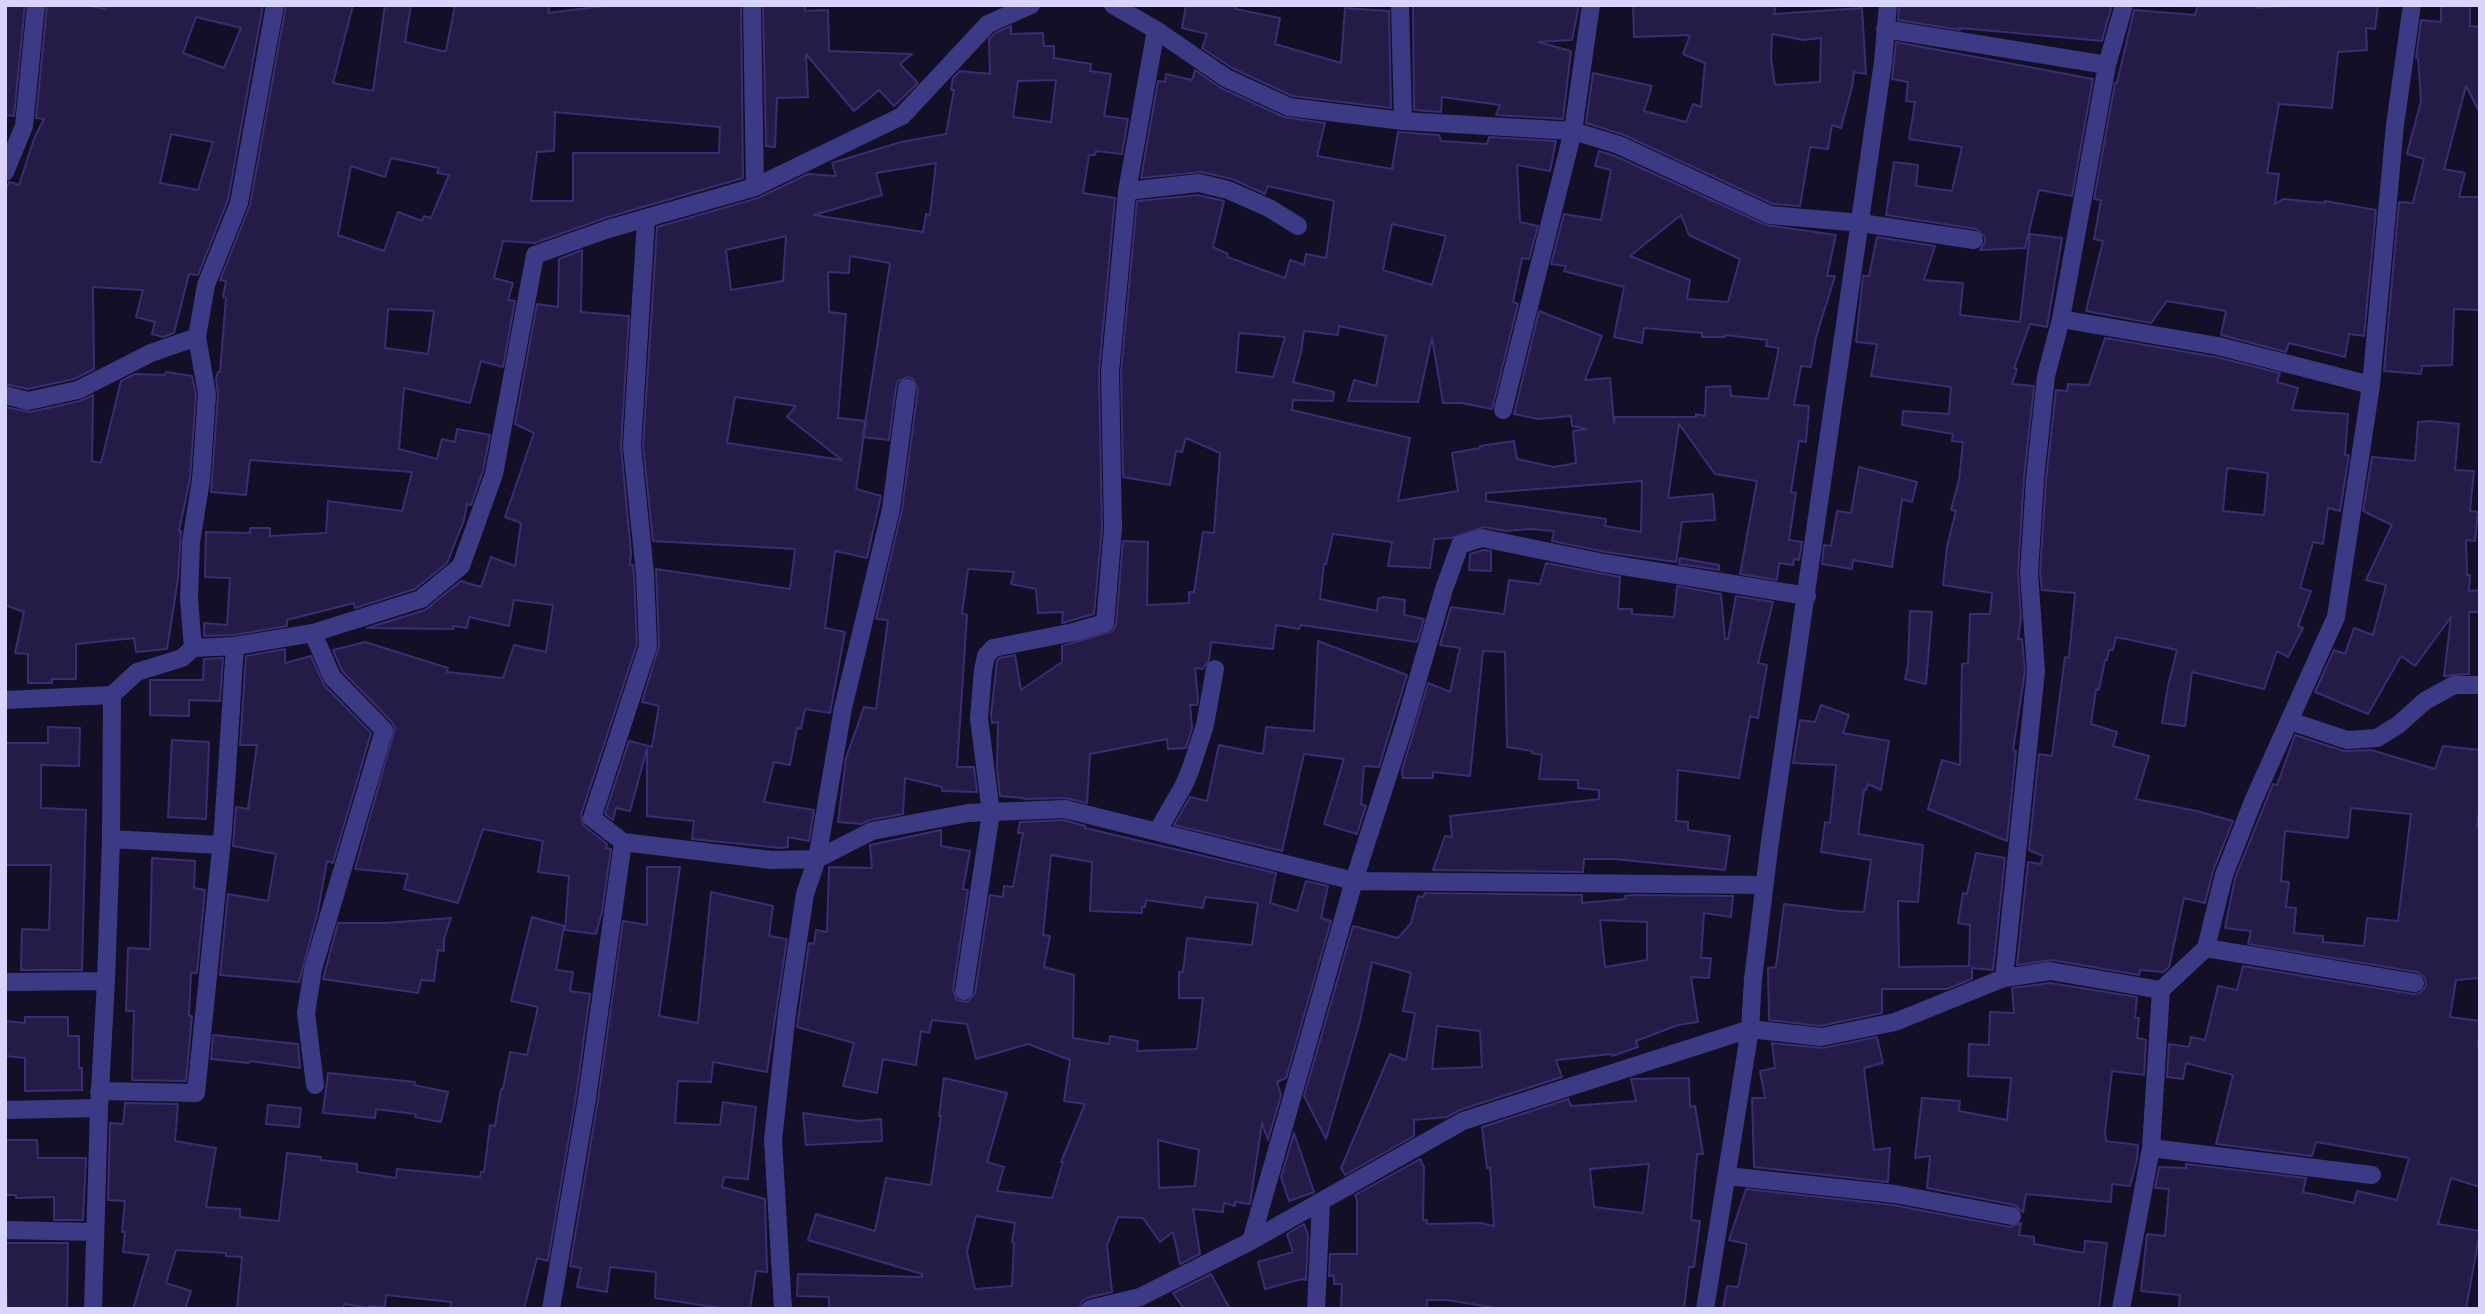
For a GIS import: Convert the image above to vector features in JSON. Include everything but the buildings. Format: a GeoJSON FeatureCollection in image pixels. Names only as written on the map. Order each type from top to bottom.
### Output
{"type":"FeatureCollection","features":[{"type":"Feature","properties":{"kind":"street"},"geometry":{"type":"LineString","coordinates":[[5,172],[24,126],[36,5]]}},
{"type":"Feature","properties":{"kind":"street"},"geometry":{"type":"LineString","coordinates":[[193,648],[189,599],[191,542],[201,480],[207,394],[197,337],[206,285],[239,203],[275,5]]}},
{"type":"Feature","properties":{"kind":"street"},"geometry":{"type":"LineString","coordinates":[[752,5],[755,187]]}},
{"type":"Feature","properties":{"kind":"street"},"geometry":{"type":"LineString","coordinates":[[5,700],[112,695],[138,672],[182,658],[193,648],[236,646],[313,633],[421,599],[461,566],[494,474],[535,255],[608,229],[755,187],[902,116],[988,24],[1031,5]]}},
{"type":"Feature","properties":{"kind":"street"},"geometry":{"type":"LineString","coordinates":[[1113,5],[1156,30],[1226,78],[1289,107],[1403,121],[1573,131],[1619,145],[1770,215],[1861,223],[1974,240]]}},
{"type":"Feature","properties":{"kind":"street"},"geometry":{"type":"LineString","coordinates":[[1400,5],[1403,121]]}},
{"type":"Feature","properties":{"kind":"street"},"geometry":{"type":"LineString","coordinates":[[1503,411],[1573,131],[1591,5]]}},
{"type":"Feature","properties":{"kind":"street"},"geometry":{"type":"LineString","coordinates":[[1705,1309],[1750,1029],[1764,886],[1861,223],[1888,5]]}},
{"type":"Feature","properties":{"kind":"street"},"geometry":{"type":"LineString","coordinates":[[2004,978],[2036,671],[2029,573],[2035,479],[2046,376],[2061,319],[2107,65],[2124,5]]}},
{"type":"Feature","properties":{"kind":"street"},"geometry":{"type":"LineString","coordinates":[[2122,1309],[2151,1148],[2161,989],[2206,948],[2224,875],[2254,799],[2336,617],[2371,384],[2395,125],[2412,5]]}},
{"type":"Feature","properties":{"kind":"street"},"geometry":{"type":"LineString","coordinates":[[1885,29],[2107,65]]}},
{"type":"Feature","properties":{"kind":"street"},"geometry":{"type":"LineString","coordinates":[[964,991],[991,813],[979,718],[986,656],[993,648],[1105,623],[1113,529],[1110,372],[1127,191],[1156,30]]}},
{"type":"Feature","properties":{"kind":"street"},"geometry":{"type":"LineString","coordinates":[[1127,191],[1199,183],[1228,190],[1269,208],[1298,226]]}},
{"type":"Feature","properties":{"kind":"street"},"geometry":{"type":"LineString","coordinates":[[646,220],[632,446],[645,574],[648,646],[592,818],[624,842],[771,860],[817,859],[872,831],[968,813],[1065,809],[1354,881],[1764,886]]}},
{"type":"Feature","properties":{"kind":"street"},"geometry":{"type":"LineString","coordinates":[[2061,319],[2218,346],[2371,384]]}},
{"type":"Feature","properties":{"kind":"street"},"geometry":{"type":"LineString","coordinates":[[5,396],[28,401],[78,390],[152,353],[197,337]]}},
{"type":"Feature","properties":{"kind":"street"},"geometry":{"type":"LineString","coordinates":[[783,1309],[773,1140],[788,1013],[805,894],[817,859],[844,708],[891,509],[907,388]]}},
{"type":"Feature","properties":{"kind":"street"},"geometry":{"type":"LineString","coordinates":[[1251,1241],[1354,881],[1460,545],[1482,538],[1604,563],[1807,596]]}},
{"type":"Feature","properties":{"kind":"street"},"geometry":{"type":"LineString","coordinates":[[313,633],[331,677],[384,730],[313,969],[306,1013],[315,1085]]}},
{"type":"Feature","properties":{"kind":"street"},"geometry":{"type":"LineString","coordinates":[[5,1110],[196,1093],[236,646]]}},
{"type":"Feature","properties":{"kind":"street"},"geometry":{"type":"LineString","coordinates":[[1157,832],[1191,768],[1205,725],[1215,669]]}},
{"type":"Feature","properties":{"kind":"street"},"geometry":{"type":"LineString","coordinates":[[2290,721],[2347,740],[2376,738],[2398,725],[2425,701],[2454,685],[2480,685]]}},
{"type":"Feature","properties":{"kind":"street"},"geometry":{"type":"LineString","coordinates":[[93,1309],[111,839],[112,695]]}},
{"type":"Feature","properties":{"kind":"street"},"geometry":{"type":"LineString","coordinates":[[111,839],[220,845]]}},
{"type":"Feature","properties":{"kind":"street"},"geometry":{"type":"LineString","coordinates":[[551,1309],[587,1098],[624,842]]}},
{"type":"Feature","properties":{"kind":"street"},"geometry":{"type":"LineString","coordinates":[[2206,948],[2416,983]]}},
{"type":"Feature","properties":{"kind":"street"},"geometry":{"type":"LineString","coordinates":[[1090,1309],[1140,1297],[1321,1203],[1463,1121],[1750,1029],[1821,1037],[1833,1035],[1895,1022],[2004,978],[2050,971],[2161,989]]}},
{"type":"Feature","properties":{"kind":"street"},"geometry":{"type":"LineString","coordinates":[[5,982],[106,981]]}},
{"type":"Feature","properties":{"kind":"street"},"geometry":{"type":"LineString","coordinates":[[2151,1148],[2372,1175]]}},
{"type":"Feature","properties":{"kind":"street"},"geometry":{"type":"LineString","coordinates":[[1727,1176],[1895,1194],[2012,1216]]}},
{"type":"Feature","properties":{"kind":"street"},"geometry":{"type":"LineString","coordinates":[[1316,1309],[1321,1203]]}},
{"type":"Feature","properties":{"kind":"street"},"geometry":{"type":"LineString","coordinates":[[5,1230],[95,1232]]}}]}
